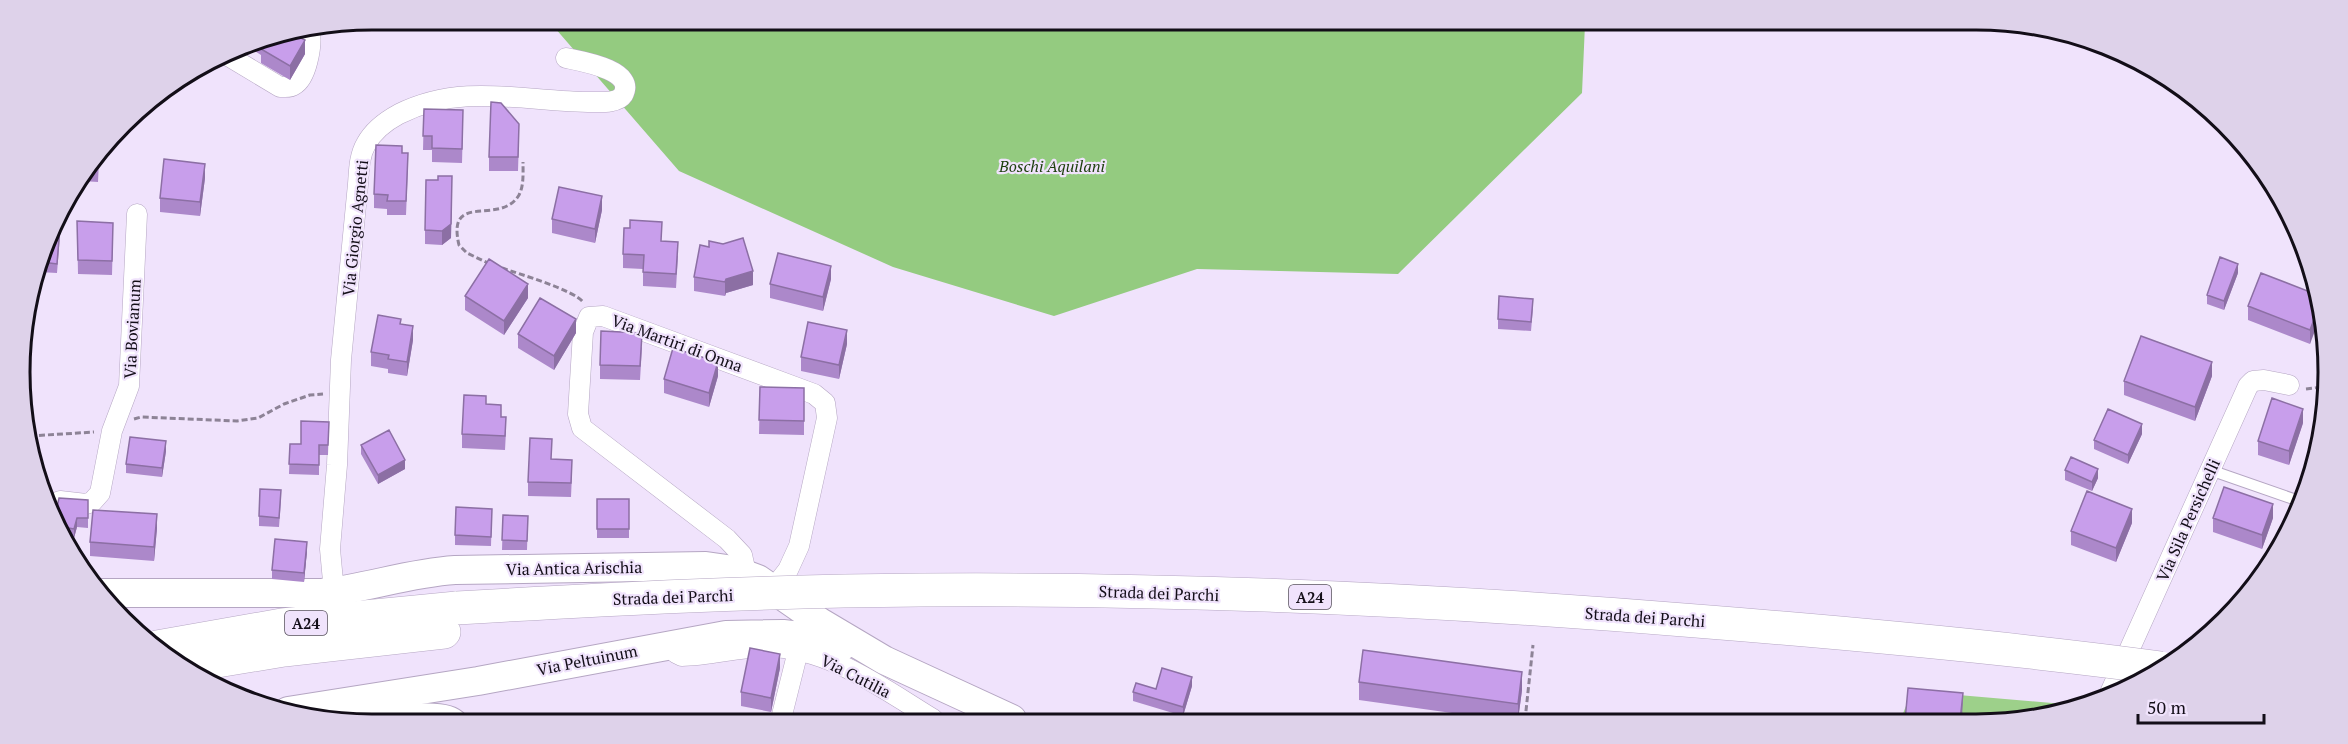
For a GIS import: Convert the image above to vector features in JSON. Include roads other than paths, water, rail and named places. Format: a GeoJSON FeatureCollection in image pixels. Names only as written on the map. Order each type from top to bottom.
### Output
{"type":"FeatureCollection","features":[{"type":"Feature","properties":{"kind":"highway","name":"Strada dei Parchi"},"geometry":{"type":"LineString","coordinates":[[196,665],[456,619],[638,598],[918,590],[1094,591],[1325,598],[1546,609],[1915,640],[2149,667]]}},
{"type":"Feature","properties":{"kind":"highway","name":"Strada dei Parchi"},"geometry":{"type":"LineString","coordinates":[[167,645],[282,625],[456,619],[1006,611],[1264,617],[1640,637],[1914,661],[2114,685]]}},
{"type":"Feature","properties":{"kind":"main road","name":"Via Antica Arischia"},"geometry":{"type":"LineString","coordinates":[[111,592],[302,594],[334,592],[413,574],[455,570],[706,566],[740,572],[773,589],[820,622],[884,660],[1001,714]]}},
{"type":"Feature","properties":{"kind":"main road"},"geometry":{"type":"LineString","coordinates":[[740,572],[721,580],[711,602],[715,622],[738,634],[759,630],[772,619],[777,601],[773,589]]}},
{"type":"Feature","properties":{"kind":"main road","name":"Via Peltuinum"},"geometry":{"type":"LineString","coordinates":[[346,713],[478,681],[738,634],[783,634],[817,639],[884,660]]}},
{"type":"Feature","properties":{"kind":"street"},"geometry":{"type":"LineString","coordinates":[[234,59],[280,87],[289,87],[297,84],[301,78],[310,50],[310,36]]}},
{"type":"Feature","properties":{"kind":"street","name":"Via Giorgio Agnetti"},"geometry":{"type":"LineString","coordinates":[[334,592],[330,549],[340,393],[358,184],[361,156],[366,144],[377,129],[394,116],[440,98],[499,96],[544,101],[604,102],[619,99],[624,94],[621,78],[611,70],[566,57]]}},
{"type":"Feature","properties":{"kind":"street","name":"Via Bovianum"},"geometry":{"type":"LineString","coordinates":[[56,503],[87,504],[97,498],[100,493],[114,426],[129,386],[137,214]]}},
{"type":"Feature","properties":{"kind":"street","name":"Via Martiri di Onna"},"geometry":{"type":"LineString","coordinates":[[740,572],[744,558],[727,538],[582,428],[578,414],[583,332],[586,321],[593,316],[603,316],[814,394],[825,403],[827,418],[799,546],[788,570],[773,589]]}},
{"type":"Feature","properties":{"kind":"street","name":"Via Sila Persichelli"},"geometry":{"type":"LineString","coordinates":[[2113,685],[2248,386],[2253,381],[2264,380],[2289,385]]}},
{"type":"Feature","properties":{"kind":"street","name":"Via Cutilia"},"geometry":{"type":"LineString","coordinates":[[671,645],[676,653],[682,656],[765,647],[798,651],[842,666],[924,714]]}},
{"type":"Feature","properties":{"kind":"street"},"geometry":{"type":"LineString","coordinates":[[783,714],[798,651]]}},
{"type":"Feature","properties":{"kind":"lane"},"geometry":{"type":"LineString","coordinates":[[2210,470],[2293,499]]}},
{"type":"Feature","properties":{"kind":"lane"},"geometry":{"type":"LineString","coordinates":[[348,713],[422,709],[451,711],[455,714]]}},
{"type":"Feature","properties":{"kind":"park label","name":"Boschi Aquilani"},"geometry":{"type":"Point","coordinates":[1052,166]}}]}
